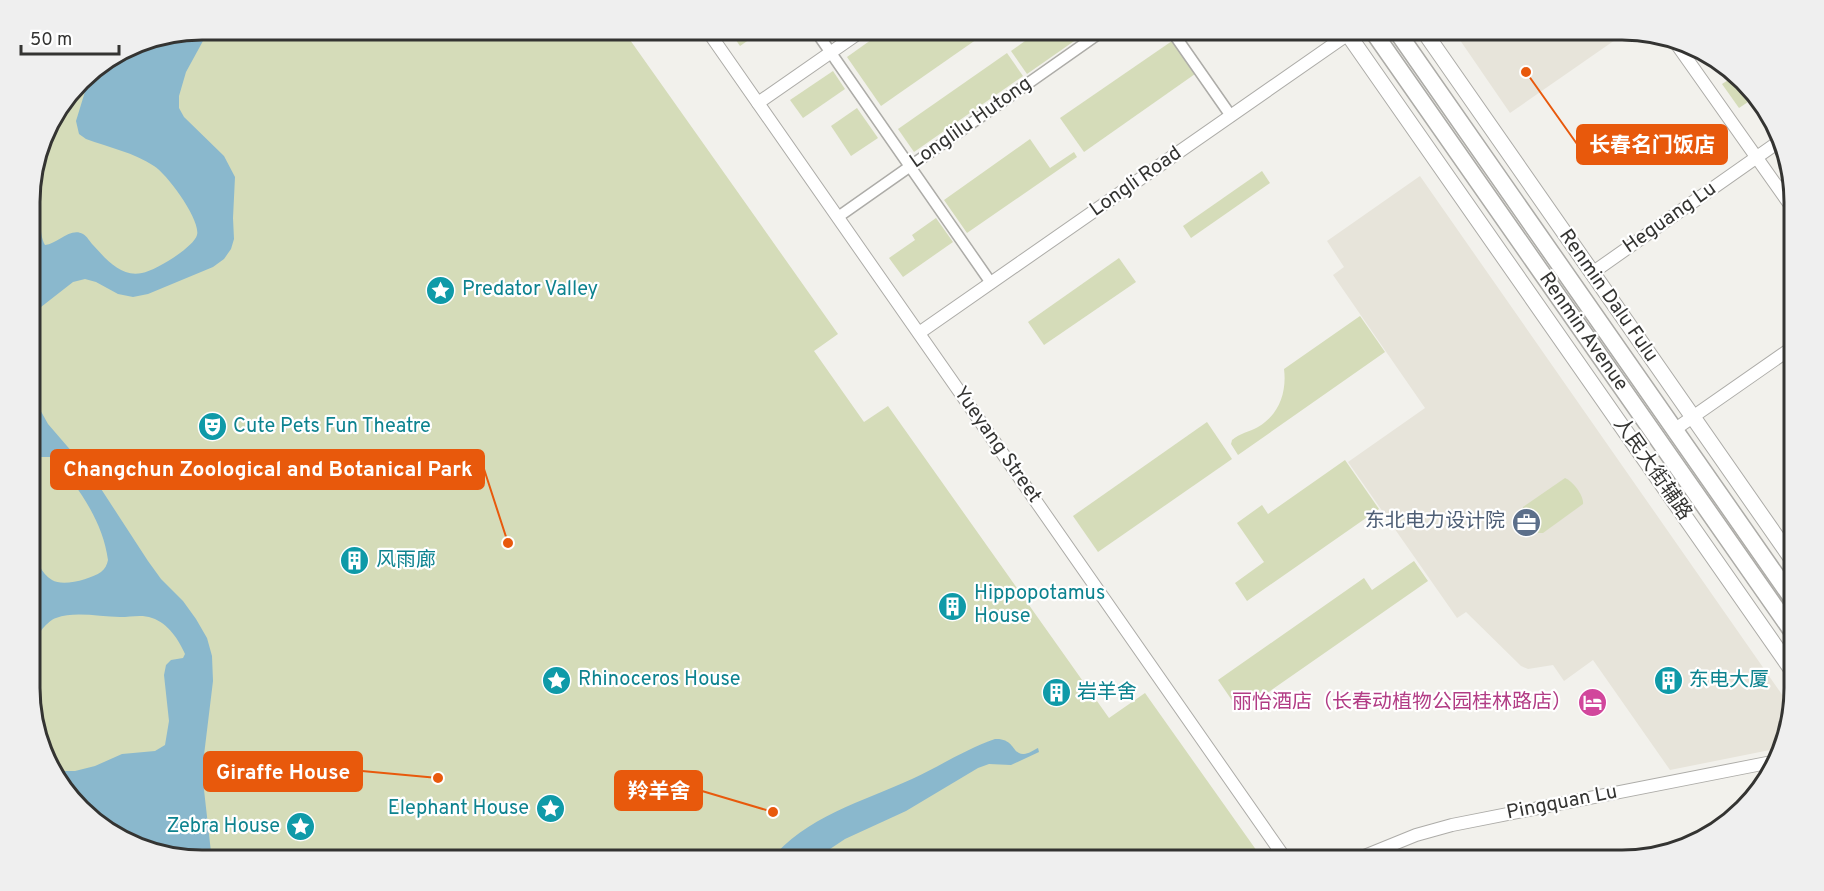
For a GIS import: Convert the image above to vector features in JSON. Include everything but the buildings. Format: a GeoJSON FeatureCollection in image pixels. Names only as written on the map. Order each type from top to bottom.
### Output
{"type":"FeatureCollection","features":[{"type":"Feature","properties":{"kind":"main road","name":"人民大街辅路"},"geometry":{"type":"LineString","coordinates":[[1355,40],[1784,659]]}},
{"type":"Feature","properties":{"kind":"main road","name":"Renmin Avenue"},"geometry":{"type":"LineString","coordinates":[[1379,40],[1784,620]]}},
{"type":"Feature","properties":{"kind":"main road","name":"Renmin Avenue"},"geometry":{"type":"LineString","coordinates":[[1403,40],[1784,587]]}},
{"type":"Feature","properties":{"kind":"main road","name":"Renmin Dalu Fulu"},"geometry":{"type":"LineString","coordinates":[[1430,40],[1784,548]]}},
{"type":"Feature","properties":{"kind":"street","name":"Yueyang Street"},"geometry":{"type":"LineString","coordinates":[[714,40],[1279,850]]}},
{"type":"Feature","properties":{"kind":"street"},"geometry":{"type":"LineString","coordinates":[[822,40],[991,283]]}},
{"type":"Feature","properties":{"kind":"street"},"geometry":{"type":"LineString","coordinates":[[758,103],[848,40]]}},
{"type":"Feature","properties":{"kind":"street","name":"Longlilu Hutong"},"geometry":{"type":"LineString","coordinates":[[838,217],[1090,40]]}},
{"type":"Feature","properties":{"kind":"street"},"geometry":{"type":"LineString","coordinates":[[1178,40],[1231,116]]}},
{"type":"Feature","properties":{"kind":"street","name":"Longli Road"},"geometry":{"type":"LineString","coordinates":[[919,333],[1337,40]]}},
{"type":"Feature","properties":{"kind":"street"},"geometry":{"type":"LineString","coordinates":[[1682,53],[1783,196]]}},
{"type":"Feature","properties":{"kind":"street","name":"Heguang Lu"},"geometry":{"type":"LineString","coordinates":[[1592,273],[1773,146]]}},
{"type":"Feature","properties":{"kind":"street"},"geometry":{"type":"LineString","coordinates":[[1674,430],[1784,353]]}},
{"type":"Feature","properties":{"kind":"street","name":"Pingquan Lu"},"geometry":{"type":"LineString","coordinates":[[1379,850],[1416,835],[1452,825],[1765,763]]}},
{"type":"Feature","properties":{"kind":"shaded area"},"geometry":{"type":"Polygon","coordinates":[[[1460,40],[1615,40],[1510,113],[1460,40]]]}},
{"type":"Feature","properties":{"kind":"shaded area","name":"东北电力设计院"},"geometry":{"type":"Polygon","coordinates":[[[1420,176],[1783,696],[1778,730],[1771,750],[1670,770],[1593,660],[1564,681],[1553,665],[1528,669],[1521,666],[1466,612],[1457,618],[1348,462],[1425,408],[1333,275],[1344,267],[1327,241],[1420,176]]]}},
{"type":"Feature","properties":{"kind":"green space"},"geometry":{"type":"Polygon","coordinates":[[[202,40],[630,40],[838,334],[814,351],[864,422],[888,406],[1109,718],[1145,693],[1256,850],[202,850],[161,845],[131,834],[96,810],[74,787],[62,770],[53,750],[42,710],[40,688],[41,192],[46,161],[57,131],[74,104],[112,68],[150,49],[181,42],[202,40]]]}},
{"type":"Feature","properties":{"kind":"green space"},"geometry":{"type":"Polygon","coordinates":[[[736,40],[749,40],[740,46],[736,40]]]}},
{"type":"Feature","properties":{"kind":"green space"},"geometry":{"type":"Polygon","coordinates":[[[871,40],[976,40],[881,106],[847,57],[871,40]]]}},
{"type":"Feature","properties":{"kind":"green space"},"geometry":{"type":"Polygon","coordinates":[[[1026,40],[1076,40],[1027,74],[1011,51],[1026,40]]]}},
{"type":"Feature","properties":{"kind":"green space"},"geometry":{"type":"Polygon","coordinates":[[[1172,41],[1195,74],[1084,152],[1060,118],[1172,41]]]}},
{"type":"Feature","properties":{"kind":"green space"},"geometry":{"type":"Polygon","coordinates":[[[1007,53],[1023,76],[914,152],[898,129],[1007,53]]]}},
{"type":"Feature","properties":{"kind":"green space"},"geometry":{"type":"Polygon","coordinates":[[[833,71],[845,89],[803,118],[790,100],[833,71]]]}},
{"type":"Feature","properties":{"kind":"green space"},"geometry":{"type":"Polygon","coordinates":[[[1727,81],[1748,102],[1739,108],[1722,84],[1727,81]]]}},
{"type":"Feature","properties":{"kind":"green space"},"geometry":{"type":"Polygon","coordinates":[[[857,108],[878,138],[851,156],[831,126],[857,108]]]}},
{"type":"Feature","properties":{"kind":"green space"},"geometry":{"type":"Polygon","coordinates":[[[1030,139],[1050,168],[1074,152],[1077,157],[967,233],[944,200],[1030,139]]]}},
{"type":"Feature","properties":{"kind":"green space"},"geometry":{"type":"Polygon","coordinates":[[[1262,171],[1270,183],[1191,238],[1183,226],[1262,171]]]}},
{"type":"Feature","properties":{"kind":"green space"},"geometry":{"type":"Polygon","coordinates":[[[936,218],[953,242],[903,277],[889,258],[915,240],[912,235],[936,218]]]}},
{"type":"Feature","properties":{"kind":"green space"},"geometry":{"type":"Polygon","coordinates":[[[1119,258],[1136,282],[1044,345],[1028,322],[1119,258]]]}},
{"type":"Feature","properties":{"kind":"green space"},"geometry":{"type":"Polygon","coordinates":[[[1360,316],[1385,352],[1238,455],[1231,444],[1232,440],[1258,427],[1271,416],[1283,394],[1284,369],[1360,316]]]}},
{"type":"Feature","properties":{"kind":"green space"},"geometry":{"type":"Polygon","coordinates":[[[1207,422],[1232,459],[1098,552],[1073,516],[1207,422]]]}},
{"type":"Feature","properties":{"kind":"green space"},"geometry":{"type":"Polygon","coordinates":[[[1345,460],[1379,509],[1247,601],[1235,583],[1264,562],[1237,523],[1262,505],[1268,514],[1345,460]]]}},
{"type":"Feature","properties":{"kind":"green space"},"geometry":{"type":"Polygon","coordinates":[[[1565,478],[1577,489],[1583,504],[1543,533],[1538,533],[1523,513],[1523,507],[1565,478]]]}},
{"type":"Feature","properties":{"kind":"green space"},"geometry":{"type":"Polygon","coordinates":[[[1414,561],[1428,581],[1240,712],[1218,680],[1364,578],[1372,590],[1414,561]]]}},
{"type":"Feature","properties":{"kind":"water"},"geometry":{"type":"Polygon","coordinates":[[[204,40],[186,72],[179,96],[179,108],[184,117],[224,156],[235,177],[234,239],[224,259],[213,267],[148,294],[133,297],[118,294],[96,282],[85,279],[73,282],[41,307],[41,232],[45,245],[69,234],[78,232],[83,234],[114,266],[134,274],[156,268],[173,258],[189,246],[197,235],[197,228],[189,209],[160,171],[138,157],[86,139],[79,134],[76,121],[85,92],[121,62],[161,46],[204,40]]]}},
{"type":"Feature","properties":{"kind":"water"},"geometry":{"type":"Polygon","coordinates":[[[41,411],[48,424],[92,475],[148,561],[161,579],[183,601],[207,638],[212,656],[213,681],[203,781],[211,850],[181,849],[161,845],[131,834],[112,823],[88,803],[63,771],[75,771],[95,766],[122,754],[155,751],[165,745],[169,721],[164,675],[166,665],[171,660],[183,658],[185,654],[180,643],[163,624],[148,617],[63,616],[53,619],[40,632],[40,566],[52,580],[63,583],[96,575],[106,567],[108,560],[95,518],[80,492],[53,457],[40,457],[41,411]]]}},
{"type":"Feature","properties":{"kind":"water"},"geometry":{"type":"Polygon","coordinates":[[[1001,739],[1020,754],[1038,748],[1039,752],[1011,765],[989,764],[978,768],[906,811],[845,839],[828,850],[780,850],[800,833],[836,812],[912,779],[984,743],[1001,739]]]}},
{"type":"Feature","properties":{"kind":"place","name":"长春名门饭店"},"geometry":{"type":"Point","coordinates":[1526,72]}},
{"type":"Feature","properties":{"kind":"place","name":"Predator Valley"},"geometry":{"type":"Point","coordinates":[441,290]}},
{"type":"Feature","properties":{"kind":"place","name":"Cute Pets Fun Theatre"},"geometry":{"type":"Point","coordinates":[212,427]}},
{"type":"Feature","properties":{"kind":"place","name":"东北电力设计院"},"geometry":{"type":"Point","coordinates":[1526,522]}},
{"type":"Feature","properties":{"kind":"place","name":"Changchun Zoological and Botanical Park"},"geometry":{"type":"Point","coordinates":[508,543]}},
{"type":"Feature","properties":{"kind":"place","name":"风雨廊"},"geometry":{"type":"Point","coordinates":[355,561]}},
{"type":"Feature","properties":{"kind":"place","name":"Hippopotamus House"},"geometry":{"type":"Point","coordinates":[953,606]}},
{"type":"Feature","properties":{"kind":"place","name":"Rhinoceros House"},"geometry":{"type":"Point","coordinates":[557,680]}},
{"type":"Feature","properties":{"kind":"place","name":"东电大厦"},"geometry":{"type":"Point","coordinates":[1668,681]}},
{"type":"Feature","properties":{"kind":"place","name":"岩羊舍"},"geometry":{"type":"Point","coordinates":[1056,693]}},
{"type":"Feature","properties":{"kind":"place","name":"丽怡酒店（长春动植物公园桂林路店）"},"geometry":{"type":"Point","coordinates":[1593,703]}},
{"type":"Feature","properties":{"kind":"place","name":"Giraffe House"},"geometry":{"type":"Point","coordinates":[438,778]}},
{"type":"Feature","properties":{"kind":"place","name":"Elephant House"},"geometry":{"type":"Point","coordinates":[550,809]}},
{"type":"Feature","properties":{"kind":"place","name":"羚羊舍"},"geometry":{"type":"Point","coordinates":[773,812]}},
{"type":"Feature","properties":{"kind":"place","name":"Zebra House"},"geometry":{"type":"Point","coordinates":[301,827]}}]}
